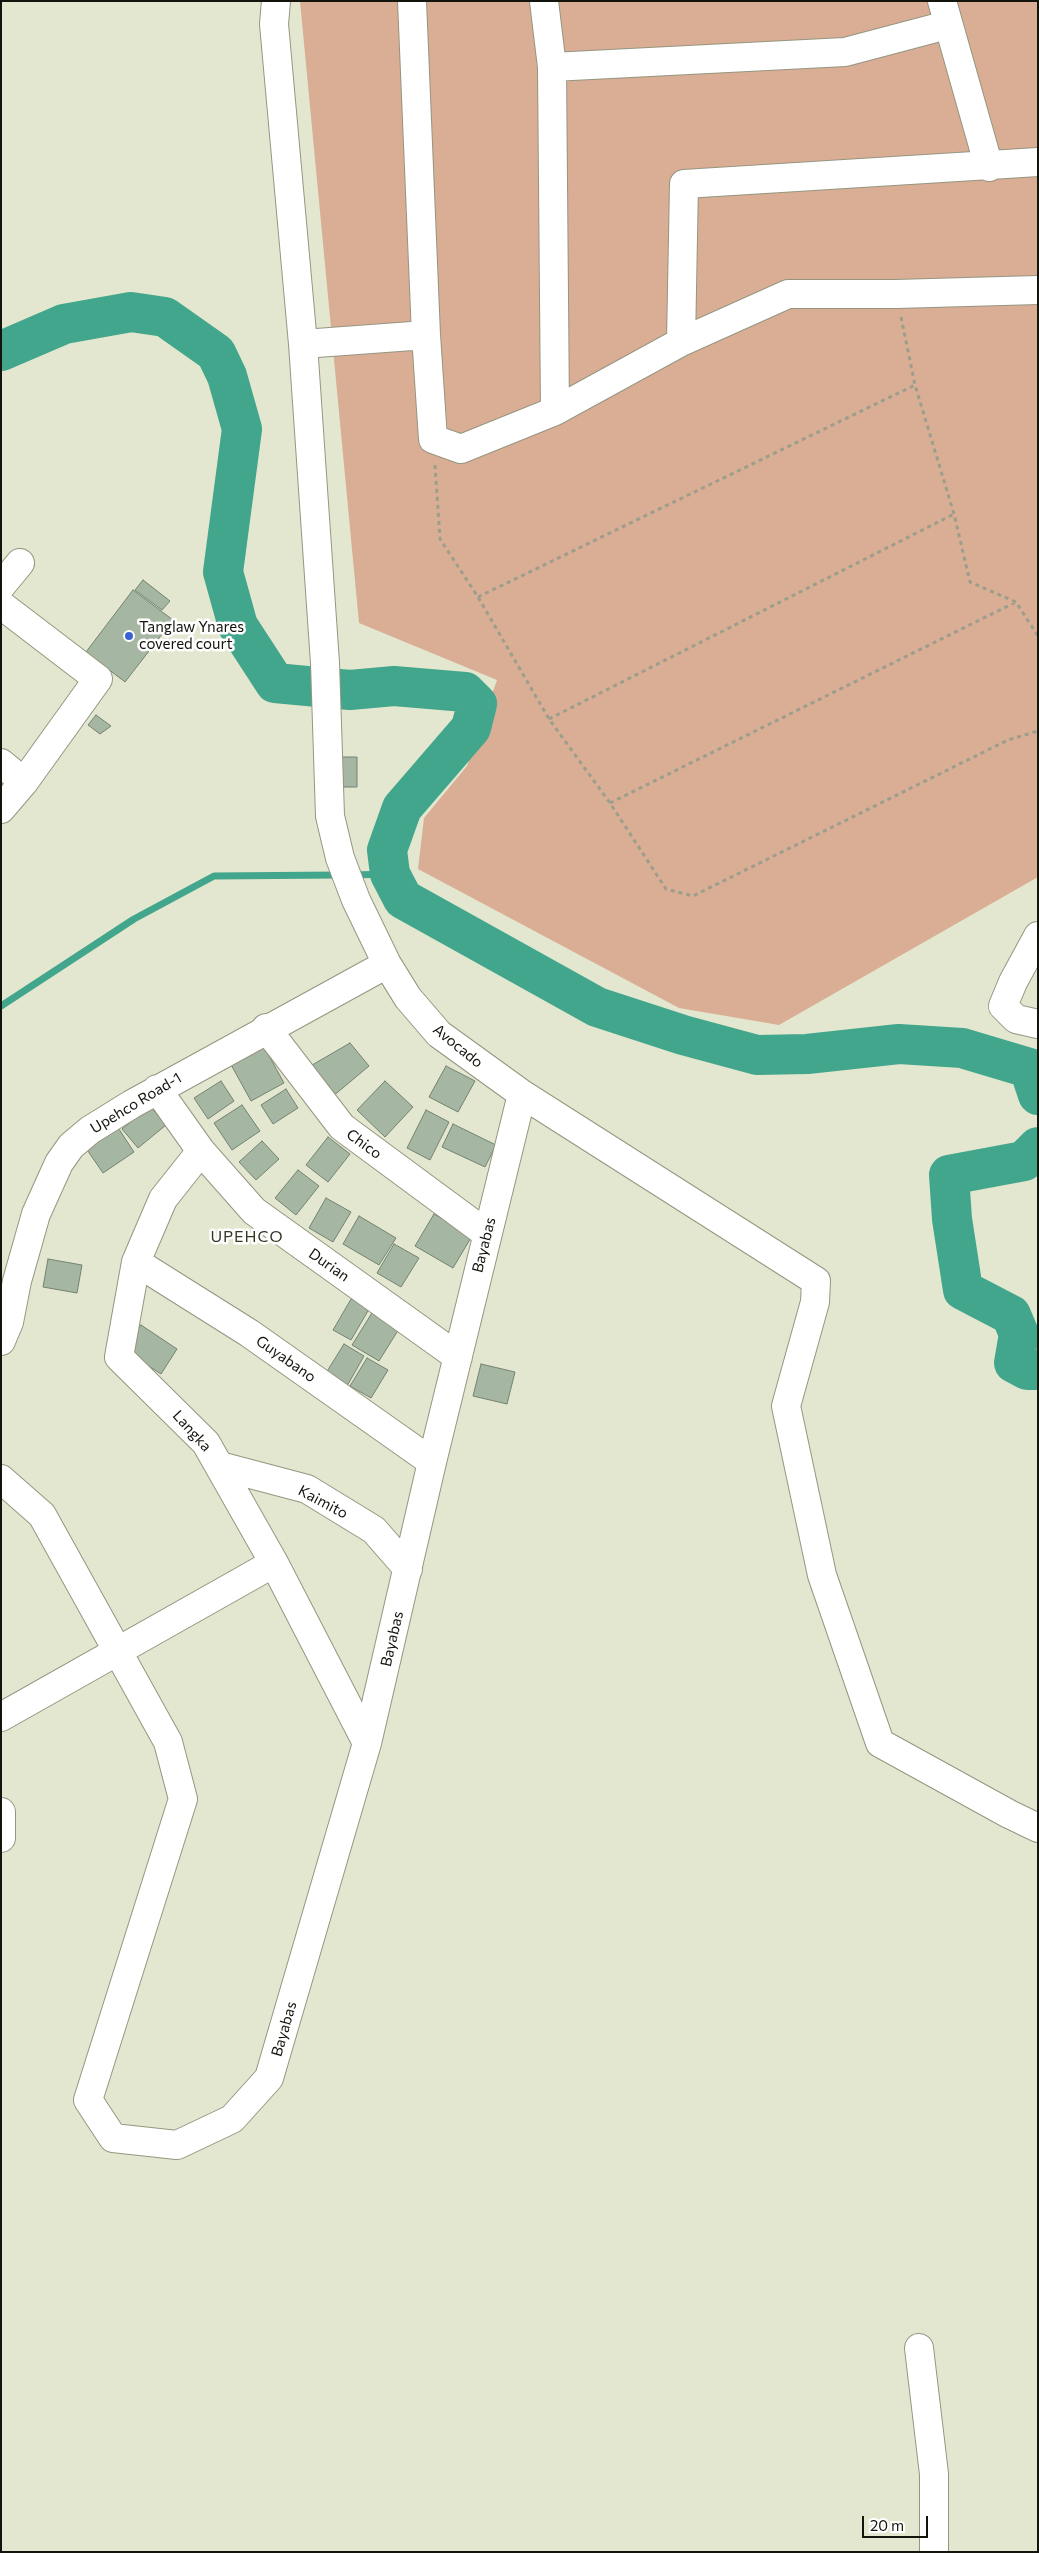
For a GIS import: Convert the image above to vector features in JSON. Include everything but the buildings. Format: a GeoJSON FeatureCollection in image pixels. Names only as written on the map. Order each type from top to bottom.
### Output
{"type":"FeatureCollection","features":[{"type":"Feature","properties":{"kind":"street","name":"Avocado"},"geometry":{"type":"LineString","coordinates":[[276,1],[274,24],[303,344],[325,663],[325,718],[330,816],[340,858],[352,891],[387,964],[408,998],[439,1034],[522,1094],[816,1281],[815,1302],[786,1406],[822,1575],[880,1743],[1038,1828]]}},
{"type":"Feature","properties":{"kind":"street"},"geometry":{"type":"LineString","coordinates":[[412,1],[426,335],[433,438],[462,449],[555,411],[681,342],[788,294],[896,294],[1038,290]]}},
{"type":"Feature","properties":{"kind":"street"},"geometry":{"type":"LineString","coordinates":[[544,1],[552,68],[555,411]]}},
{"type":"Feature","properties":{"kind":"street"},"geometry":{"type":"LineString","coordinates":[[552,68],[845,52],[944,13],[988,167]]}},
{"type":"Feature","properties":{"kind":"street"},"geometry":{"type":"LineString","coordinates":[[681,342],[684,184],[988,167],[1038,162]]}},
{"type":"Feature","properties":{"kind":"street"},"geometry":{"type":"LineString","coordinates":[[303,344],[426,335]]}},
{"type":"Feature","properties":{"kind":"street"},"geometry":{"type":"LineString","coordinates":[[1,586],[20,562]]}},
{"type":"Feature","properties":{"kind":"street"},"geometry":{"type":"LineString","coordinates":[[1,605],[98,679],[24,782],[1,809]]}},
{"type":"Feature","properties":{"kind":"street"},"geometry":{"type":"LineString","coordinates":[[1,763],[24,782]]}},
{"type":"Feature","properties":{"kind":"street"},"geometry":{"type":"LineString","coordinates":[[1038,936],[1013,982],[1003,1006],[1016,1019],[1038,1024]]}},
{"type":"Feature","properties":{"kind":"street","name":"Upehco Road-1"},"geometry":{"type":"LineString","coordinates":[[1,1341],[9,1322],[17,1281],[36,1214],[59,1164],[71,1146],[90,1130],[157,1089],[266,1028],[387,964]]}},
{"type":"Feature","properties":{"kind":"street","name":"Chico"},"geometry":{"type":"LineString","coordinates":[[266,1028],[342,1128],[487,1234]]}},
{"type":"Feature","properties":{"kind":"street","name":"Durian"},"geometry":{"type":"LineString","coordinates":[[157,1089],[201,1151],[254,1211],[458,1357]]}},
{"type":"Feature","properties":{"kind":"street","name":"Bayabas"},"geometry":{"type":"LineString","coordinates":[[1,1478],[42,1514],[168,1742],[183,1799],[88,2100],[113,2138],[177,2145],[232,2119],[270,2078],[367,1743],[432,1462],[522,1094]]}},
{"type":"Feature","properties":{"kind":"street","name":"Langka"},"geometry":{"type":"LineString","coordinates":[[201,1151],[163,1199],[136,1262],[119,1357],[206,1442],[274,1563],[367,1743]]}},
{"type":"Feature","properties":{"kind":"street","name":"Guyabano"},"geometry":{"type":"LineString","coordinates":[[136,1262],[248,1333],[432,1462]]}},
{"type":"Feature","properties":{"kind":"street","name":"Kaimito"},"geometry":{"type":"LineString","coordinates":[[220,1466],[307,1489],[374,1530],[408,1569]]}},
{"type":"Feature","properties":{"kind":"street"},"geometry":{"type":"LineString","coordinates":[[1,1717],[274,1563]]}},
{"type":"Feature","properties":{"kind":"street"},"geometry":{"type":"LineString","coordinates":[[1,1812],[1,1838]]}},
{"type":"Feature","properties":{"kind":"street"},"geometry":{"type":"LineString","coordinates":[[919,2348],[934,2474],[934,2552]]}},
{"type":"Feature","properties":{"kind":"path"},"geometry":{"type":"LineString","coordinates":[[896,294],[915,385],[954,514],[970,582],[1016,602],[1038,636]]}},
{"type":"Feature","properties":{"kind":"path"},"geometry":{"type":"LineString","coordinates":[[478,597],[915,385]]}},
{"type":"Feature","properties":{"kind":"path"},"geometry":{"type":"LineString","coordinates":[[433,438],[440,538],[478,597],[549,719],[610,803],[666,889],[693,896],[1008,740],[1038,732]]}},
{"type":"Feature","properties":{"kind":"path"},"geometry":{"type":"LineString","coordinates":[[549,719],[954,514]]}},
{"type":"Feature","properties":{"kind":"path"},"geometry":{"type":"LineString","coordinates":[[610,803],[1016,602]]}},
{"type":"Feature","properties":{"kind":"shaded area"},"geometry":{"type":"Polygon","coordinates":[[[300,1],[1038,1],[1038,877],[779,1025],[679,1008],[418,869],[424,818],[467,766],[497,680],[359,623],[300,1]]]}},
{"type":"Feature","properties":{"kind":"waterway"},"geometry":{"type":"LineString","coordinates":[[1,351],[64,324],[131,312],[165,317],[216,353],[227,376],[242,429],[223,572],[238,626],[275,683],[350,690],[394,686],[465,692],[477,704],[471,728],[402,808],[387,850],[390,874],[403,899],[597,1007],[683,1035],[757,1055],[807,1054],[899,1044],[962,1048],[1029,1068],[1038,1095]]}},
{"type":"Feature","properties":{"kind":"waterway"},"geometry":{"type":"LineString","coordinates":[[353,875],[390,874]]}},
{"type":"Feature","properties":{"kind":"waterway"},"geometry":{"type":"LineString","coordinates":[[1,1006],[134,919],[214,876],[339,875]]}},
{"type":"Feature","properties":{"kind":"waterway"},"geometry":{"type":"LineString","coordinates":[[1038,1147],[1024,1161],[949,1175],[952,1219],[963,1290],[1011,1315],[1019,1334],[1014,1363],[1027,1370],[1038,1370]]}},
{"type":"Feature","properties":{"kind":"place","name":"Tanglaw Ynares covered court"},"geometry":{"type":"Point","coordinates":[129,636]}},
{"type":"Feature","properties":{"kind":"district","name":"UPEHCO"},"geometry":{"type":"Point","coordinates":[247,1237]}}]}
